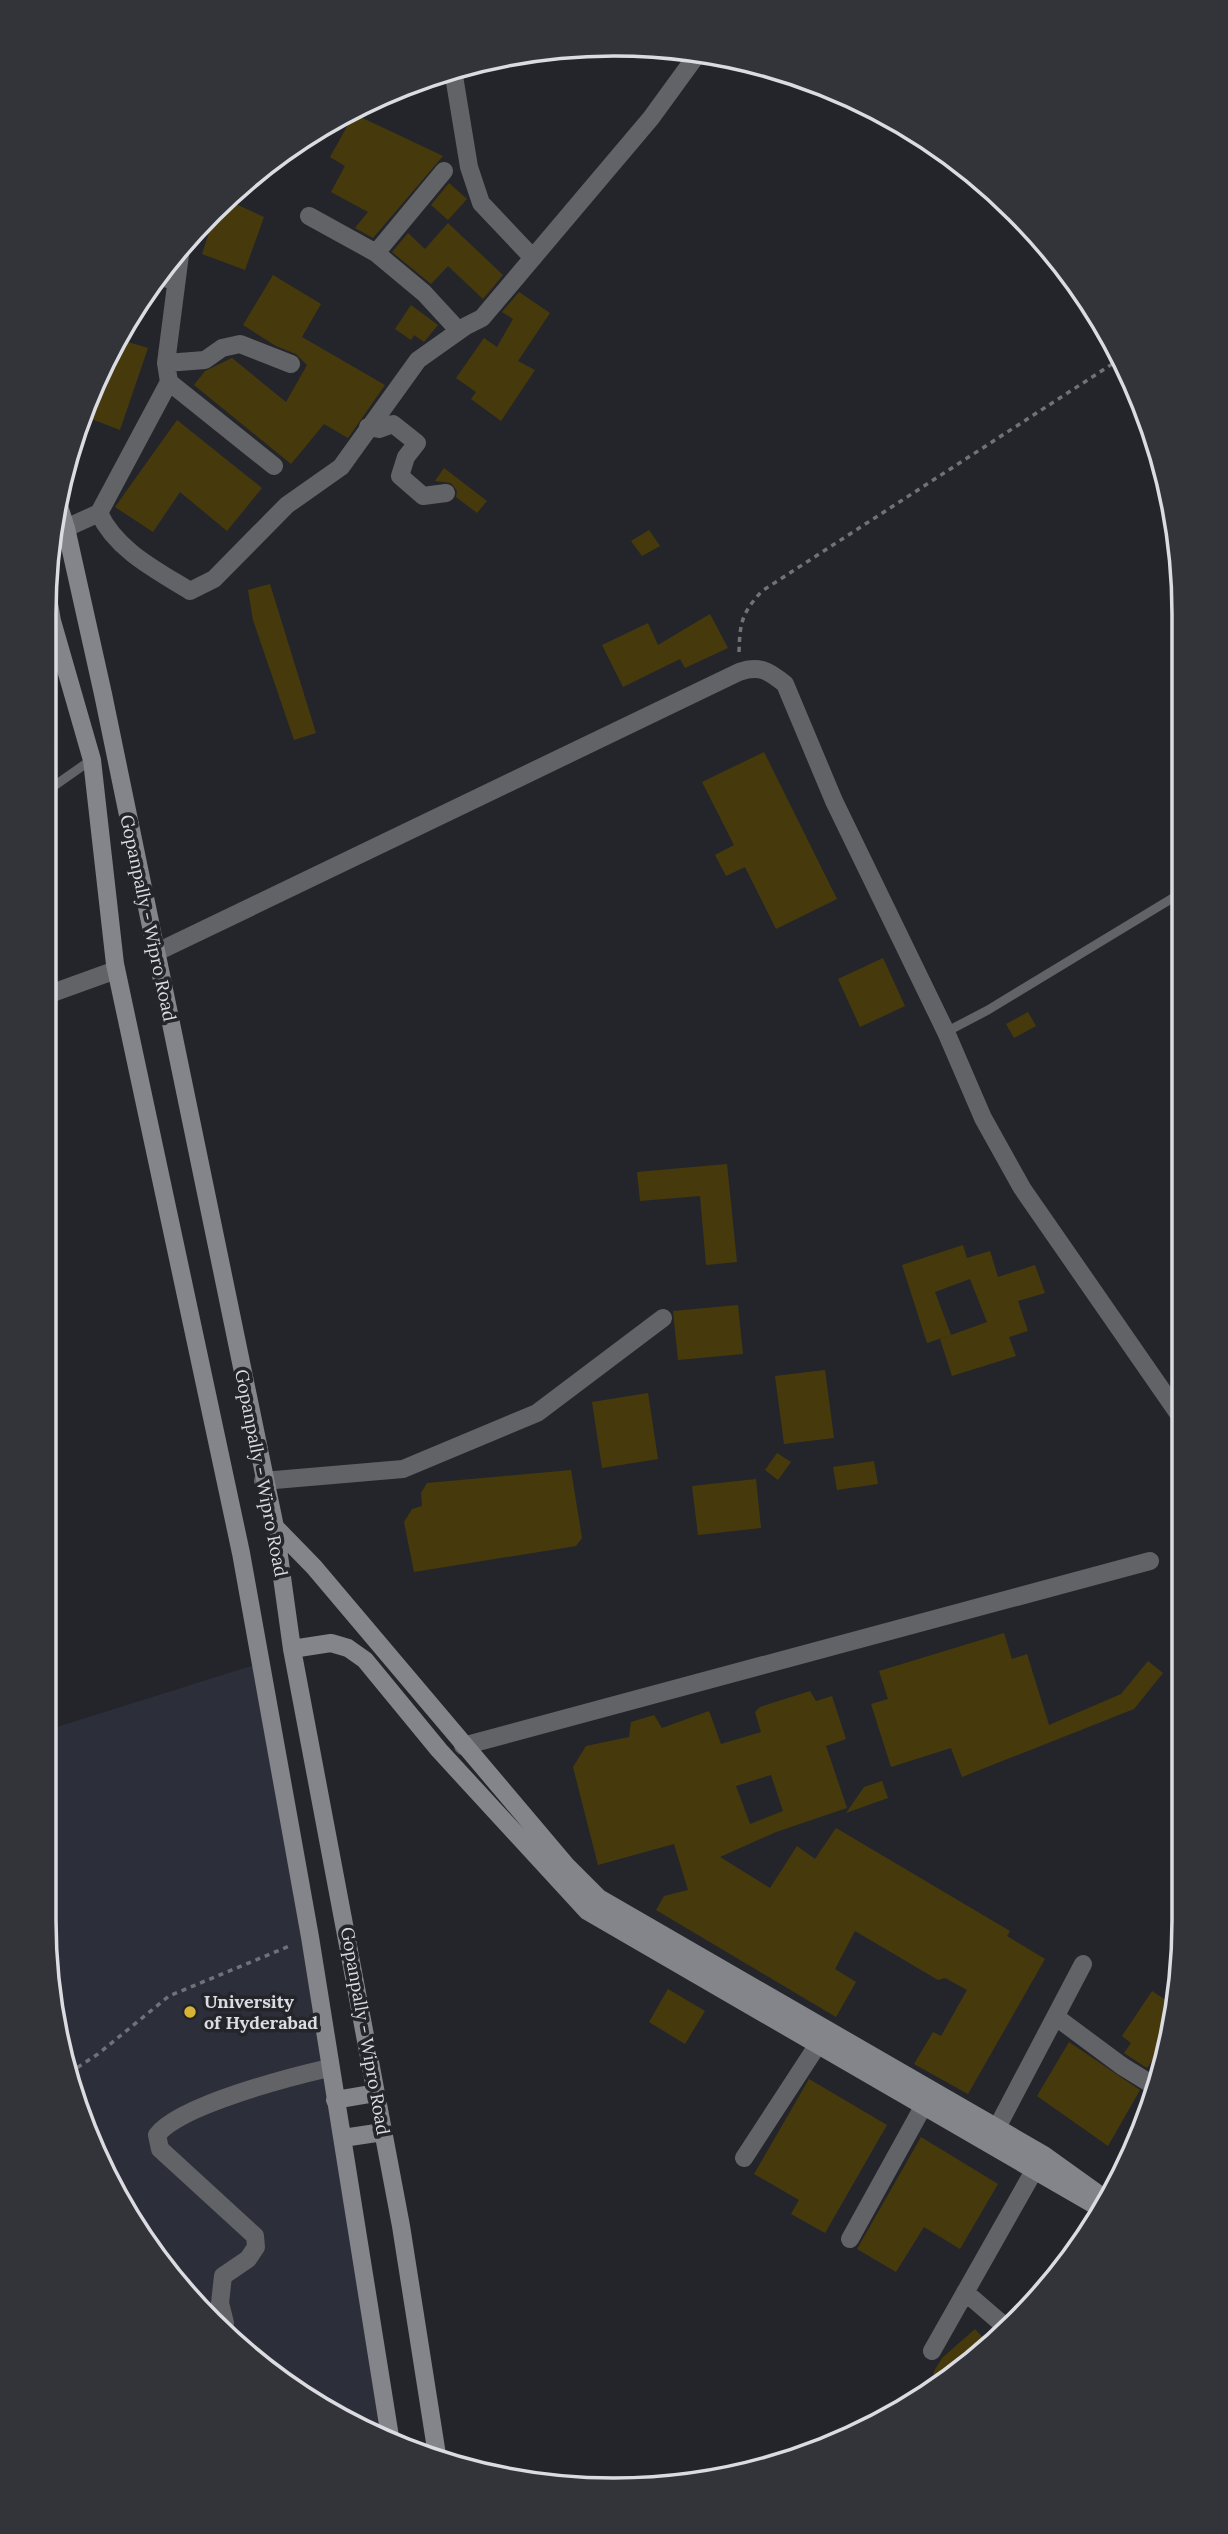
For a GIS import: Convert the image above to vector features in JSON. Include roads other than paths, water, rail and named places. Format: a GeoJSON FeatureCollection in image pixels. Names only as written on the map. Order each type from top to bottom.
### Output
{"type":"FeatureCollection","features":[{"type":"Feature","properties":{"kind":"main road","name":"Gopanpally - Wipro Road"},"geometry":{"type":"LineString","coordinates":[[64,522],[263,1481],[275,1527],[292,1649],[376,2093],[436,2448]]}},
{"type":"Feature","properties":{"kind":"main road","name":"Gopanpally - Wipro Road"},"geometry":{"type":"LineString","coordinates":[[56,635],[92,760],[116,971],[241,1553],[343,2138],[384,2428]]}},
{"type":"Feature","properties":{"kind":"main road"},"geometry":{"type":"LineString","coordinates":[[275,1527],[314,1567],[463,1746],[566,1866],[598,1898],[993,2135],[1035,2169],[1094,2204]]}},
{"type":"Feature","properties":{"kind":"main road"},"geometry":{"type":"LineString","coordinates":[[292,1649],[331,1643],[348,1648],[365,1660],[439,1750],[587,1911],[616,1930],[824,2035],[924,2105],[1044,2155],[1100,2194]]}},
{"type":"Feature","properties":{"kind":"main road"},"geometry":{"type":"LineString","coordinates":[[335,2100],[376,2093]]}},
{"type":"Feature","properties":{"kind":"main road"},"geometry":{"type":"LineString","coordinates":[[343,2138],[383,2132]]}},
{"type":"Feature","properties":{"kind":"street"},"geometry":{"type":"LineString","coordinates":[[99,513],[107,532],[147,564],[190,591],[215,579],[287,505],[341,467],[418,360],[482,318],[651,118],[692,62]]}},
{"type":"Feature","properties":{"kind":"street"},"geometry":{"type":"LineString","coordinates":[[455,80],[469,167],[481,203],[533,258]]}},
{"type":"Feature","properties":{"kind":"street"},"geometry":{"type":"LineString","coordinates":[[376,253],[444,171]]}},
{"type":"Feature","properties":{"kind":"street"},"geometry":{"type":"LineString","coordinates":[[309,216],[376,253],[424,293],[459,331]]}},
{"type":"Feature","properties":{"kind":"street"},"geometry":{"type":"LineString","coordinates":[[66,528],[99,513],[169,382],[166,363],[178,265]]}},
{"type":"Feature","properties":{"kind":"street"},"geometry":{"type":"LineString","coordinates":[[168,279],[176,282]]}},
{"type":"Feature","properties":{"kind":"street"},"geometry":{"type":"LineString","coordinates":[[166,363],[205,360],[222,348],[240,344],[291,364]]}},
{"type":"Feature","properties":{"kind":"street"},"geometry":{"type":"LineString","coordinates":[[169,382],[274,466]]}},
{"type":"Feature","properties":{"kind":"street"},"geometry":{"type":"LineString","coordinates":[[368,427],[379,429],[393,424],[417,443],[406,457],[400,476],[423,496],[446,493]]}},
{"type":"Feature","properties":{"kind":"street"},"geometry":{"type":"LineString","coordinates":[[155,953],[739,672],[755,666],[770,672],[785,684],[834,801],[946,1031],[983,1118],[1022,1188],[1172,1405]]}},
{"type":"Feature","properties":{"kind":"street"},"geometry":{"type":"LineString","coordinates":[[56,992],[116,971]]}},
{"type":"Feature","properties":{"kind":"street"},"geometry":{"type":"LineString","coordinates":[[263,1481],[403,1469],[537,1413],[663,1318]]}},
{"type":"Feature","properties":{"kind":"street"},"geometry":{"type":"LineString","coordinates":[[463,1746],[1150,1561]]}},
{"type":"Feature","properties":{"kind":"street"},"geometry":{"type":"LineString","coordinates":[[993,2135],[1083,1964]]}},
{"type":"Feature","properties":{"kind":"street"},"geometry":{"type":"LineString","coordinates":[[1056,2017],[1147,2082]]}},
{"type":"Feature","properties":{"kind":"street"},"geometry":{"type":"LineString","coordinates":[[744,2158],[824,2035]]}},
{"type":"Feature","properties":{"kind":"street"},"geometry":{"type":"LineString","coordinates":[[224,2320],[220,2303],[223,2276],[248,2259],[256,2248],[255,2236],[159,2149],[156,2135],[166,2125],[196,2110],[288,2077],[329,2068]]}},
{"type":"Feature","properties":{"kind":"street"},"geometry":{"type":"LineString","coordinates":[[850,2239],[924,2105]]}},
{"type":"Feature","properties":{"kind":"street"},"geometry":{"type":"LineString","coordinates":[[932,2351],[1035,2169]]}},
{"type":"Feature","properties":{"kind":"street"},"geometry":{"type":"LineString","coordinates":[[965,2292],[1000,2323]]}},
{"type":"Feature","properties":{"kind":"lane"},"geometry":{"type":"LineString","coordinates":[[56,785],[92,760]]}},
{"type":"Feature","properties":{"kind":"lane"},"geometry":{"type":"LineString","coordinates":[[946,1031],[988,1010],[1172,898]]}},
{"type":"Feature","properties":{"kind":"place","name":"University of Hyderabad"},"geometry":{"type":"Point","coordinates":[190,2012]}}]}
